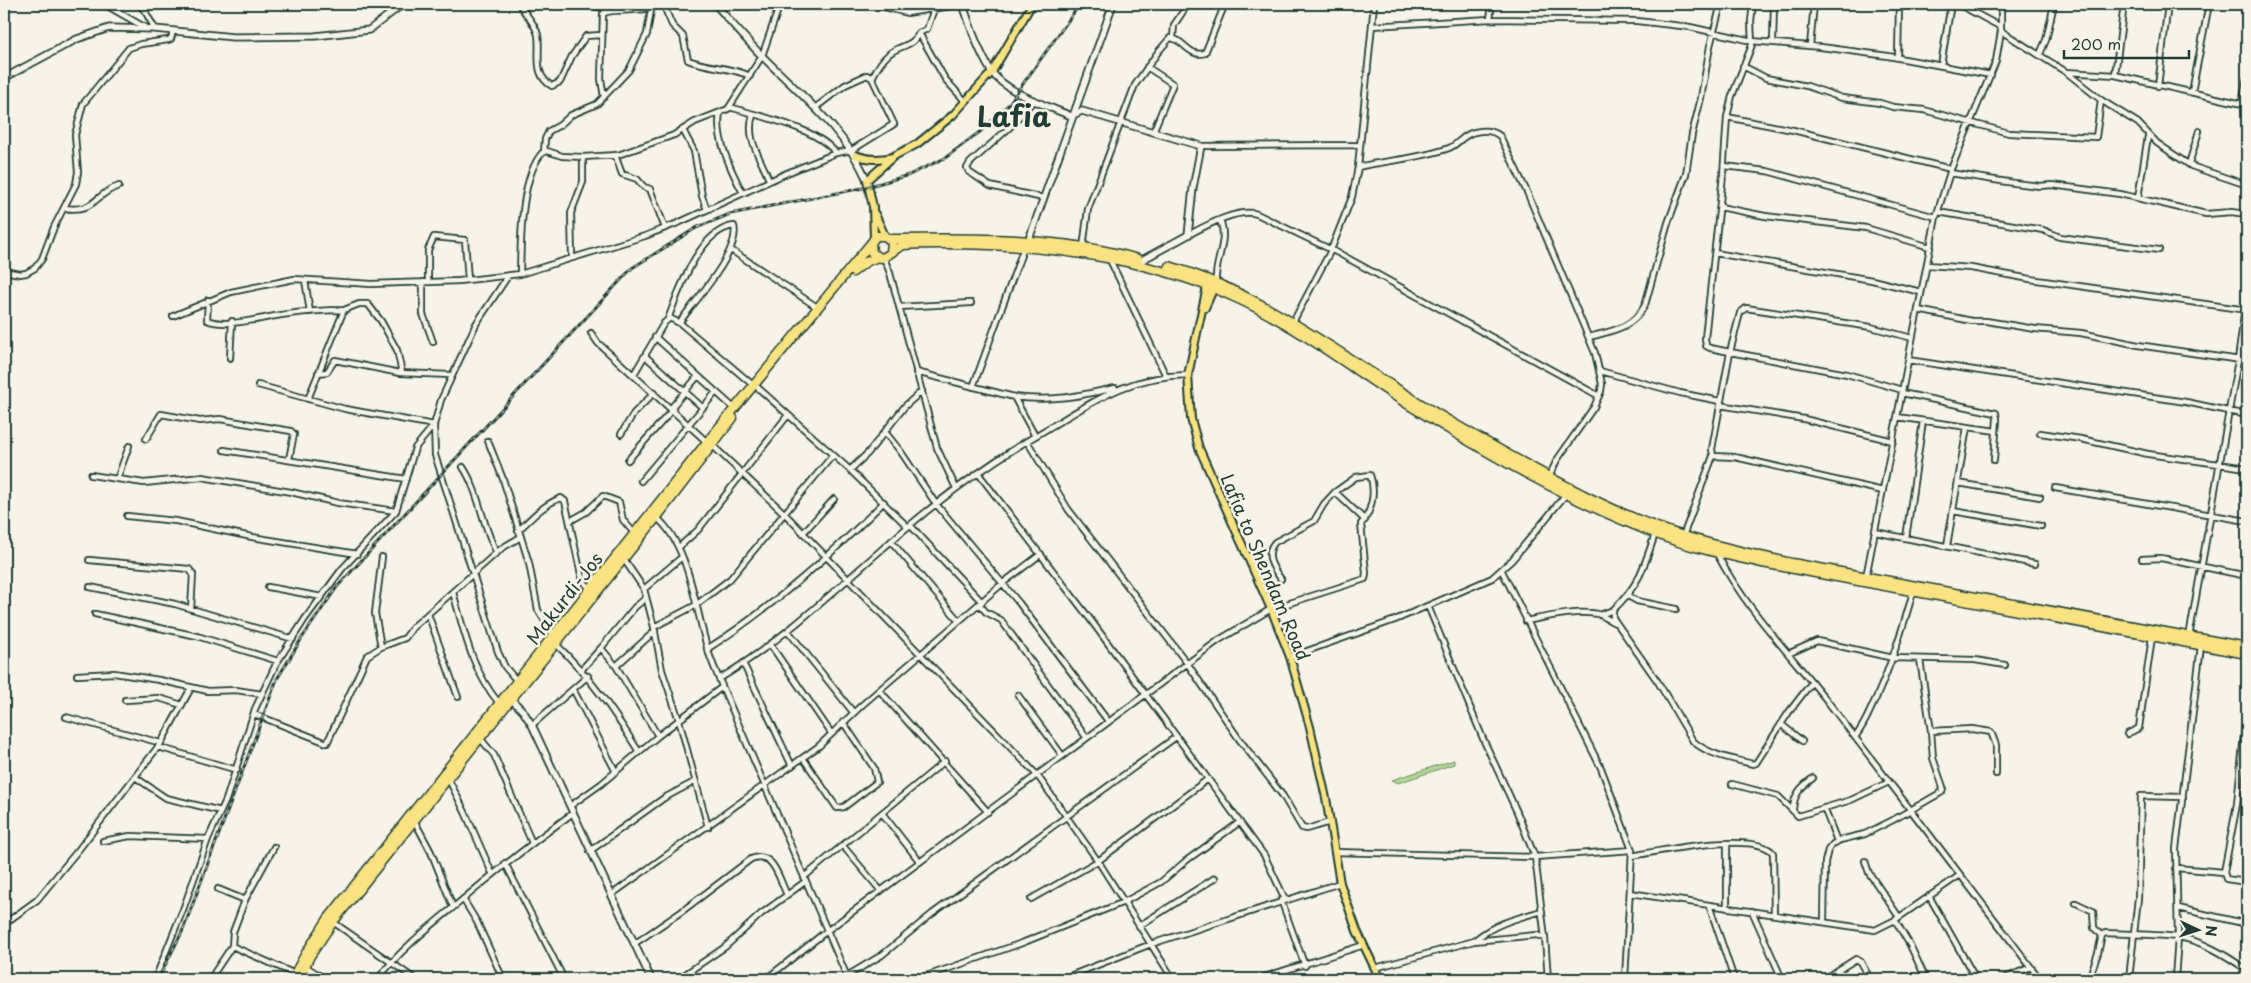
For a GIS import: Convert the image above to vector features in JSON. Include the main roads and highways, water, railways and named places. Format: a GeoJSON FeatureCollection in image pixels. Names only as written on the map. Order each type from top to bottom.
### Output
{"type":"FeatureCollection","features":[{"type":"Feature","properties":{"kind":"highway"},"geometry":{"type":"LineString","coordinates":[[887,237],[892,245],[891,252]]}},
{"type":"Feature","properties":{"kind":"highway"},"geometry":{"type":"LineString","coordinates":[[2247,648],[2189,637],[2012,608],[1913,592],[1771,565],[1716,552],[1655,534],[1568,491],[1411,406],[1279,321],[1212,282],[1109,258],[1026,245],[916,244],[898,247],[881,257],[871,250],[872,241],[887,237],[935,238],[1083,248],[1182,270],[1212,282],[1254,299],[1407,396],[1549,477],[1568,491],[1683,536],[1734,551],[1866,577],[2012,608],[2152,637],[2247,654]]}},
{"type":"Feature","properties":{"kind":"highway","name":"Makurdi-Jos"},"geometry":{"type":"LineString","coordinates":[[296,978],[328,919],[499,703],[509,697],[516,681],[623,558],[710,443],[817,307],[872,241]]}},
{"type":"Feature","properties":{"kind":"highway","name":"Makurdi-Jos"},"geometry":{"type":"LineString","coordinates":[[710,443],[734,409],[849,275],[866,262],[881,257]]}},
{"type":"Feature","properties":{"kind":"highway","name":"Makurdi-Jos"},"geometry":{"type":"LineString","coordinates":[[296,978],[306,966],[334,922],[480,738],[590,589],[634,533],[654,515]]}},
{"type":"Feature","properties":{"kind":"main road"},"geometry":{"type":"LineString","coordinates":[[872,241],[873,207],[868,180],[894,156],[931,134],[965,101],[992,72],[1032,4]]}},
{"type":"Feature","properties":{"kind":"main road"},"geometry":{"type":"LineString","coordinates":[[854,153],[867,159],[880,160],[894,156]]}},
{"type":"Feature","properties":{"kind":"main road"},"geometry":{"type":"LineString","coordinates":[[873,207],[887,237]]}},
{"type":"Feature","properties":{"kind":"main road","name":"Lafia to Shendam Road"},"geometry":{"type":"LineString","coordinates":[[1212,282],[1202,313],[1188,375],[1191,419],[1199,448],[1271,609],[1290,657],[1310,727],[1330,822],[1340,883],[1347,906],[1380,979]]}},
{"type":"Feature","properties":{"kind":"railway"},"geometry":{"type":"LineString","coordinates":[[158,979],[183,930],[277,679],[302,638],[337,587],[632,268],[696,228],[730,214],[863,188],[909,175],[945,158],[981,131],[1008,105],[1080,4]]}},
{"type":"Feature","properties":{"kind":"district","name":"Lafia"},"geometry":{"type":"Point","coordinates":[1014,115]}}]}
